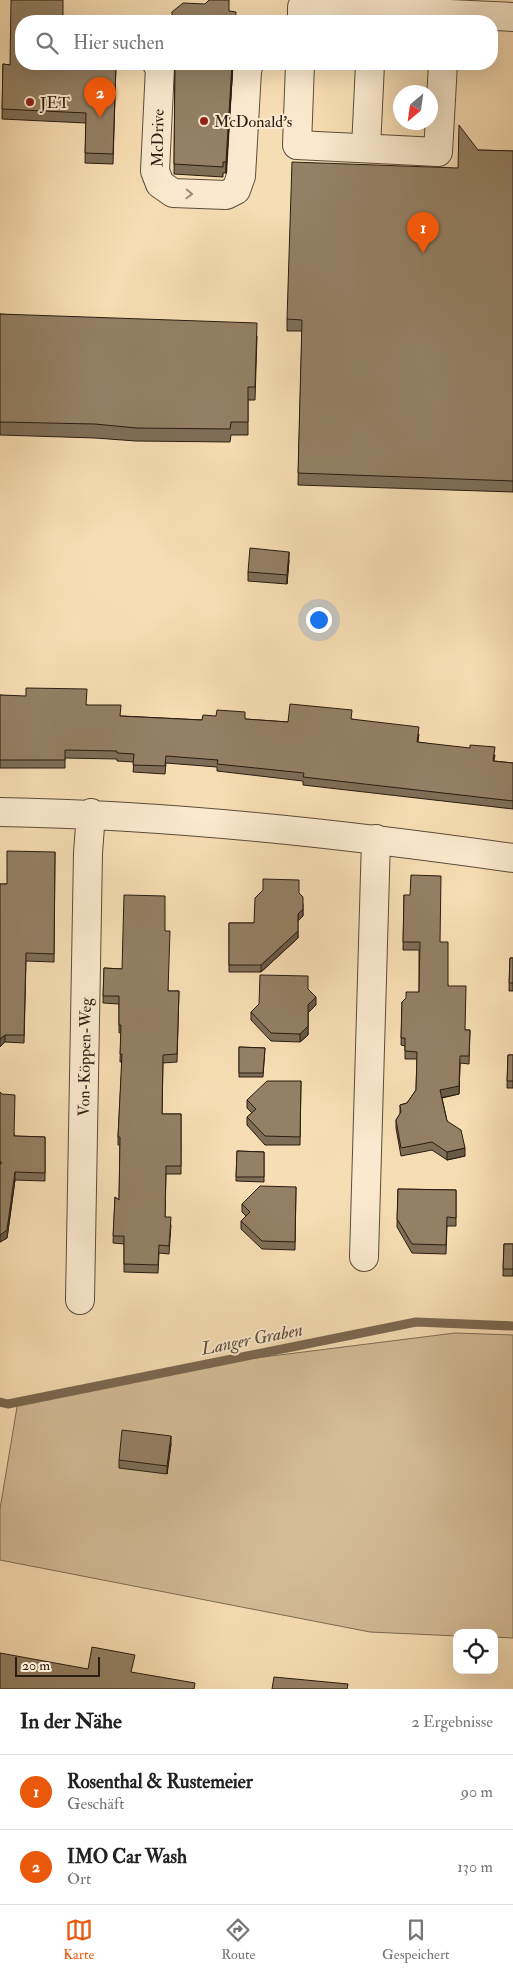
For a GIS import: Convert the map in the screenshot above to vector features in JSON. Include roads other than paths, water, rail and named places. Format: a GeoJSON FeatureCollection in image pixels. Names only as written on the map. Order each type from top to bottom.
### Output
{"type":"FeatureCollection","features":[{"type":"Feature","properties":{"kind":"street"},"geometry":{"type":"LineString","coordinates":[[302,15],[302,7],[364,15]]}},
{"type":"Feature","properties":{"kind":"street"},"geometry":{"type":"LineString","coordinates":[[498,17],[513,17]]}},
{"type":"Feature","properties":{"kind":"street","name":"McDrive"},"geometry":{"type":"LineString","coordinates":[[160,70],[155,171],[160,184],[173,193],[226,195],[236,190],[241,176],[247,70]]}},
{"type":"Feature","properties":{"kind":"street"},"geometry":{"type":"LineString","coordinates":[[300,70],[297,145],[438,152],[443,70]]}},
{"type":"Feature","properties":{"kind":"street"},"geometry":{"type":"LineString","coordinates":[[366,148],[370,70]]}},
{"type":"Feature","properties":{"kind":"street"},"geometry":{"type":"LineString","coordinates":[[0,812],[91,813],[376,839],[513,858]]}},
{"type":"Feature","properties":{"kind":"street","name":"Von-Köppen-Weg"},"geometry":{"type":"LineString","coordinates":[[80,1300],[88,853],[91,813]]}},
{"type":"Feature","properties":{"kind":"street"},"geometry":{"type":"LineString","coordinates":[[364,1257],[376,839]]}},
{"type":"Feature","properties":{"kind":"waterway","name":"Langer Graben"},"geometry":{"type":"LineString","coordinates":[[0,1402],[8,1404],[416,1322],[513,1326]]}},
{"type":"Feature","properties":{"kind":"place","name":"JET"},"geometry":{"type":"Point","coordinates":[30,102]}},
{"type":"Feature","properties":{"kind":"place","name":"IMO Car Wash"},"geometry":{"type":"Point","coordinates":[100,118]}},
{"type":"Feature","properties":{"kind":"place","name":"McDonald's"},"geometry":{"type":"Point","coordinates":[204,121]}},
{"type":"Feature","properties":{"kind":"place","name":"Rosenthal & Rustemeier"},"geometry":{"type":"Point","coordinates":[423,253]}}]}
